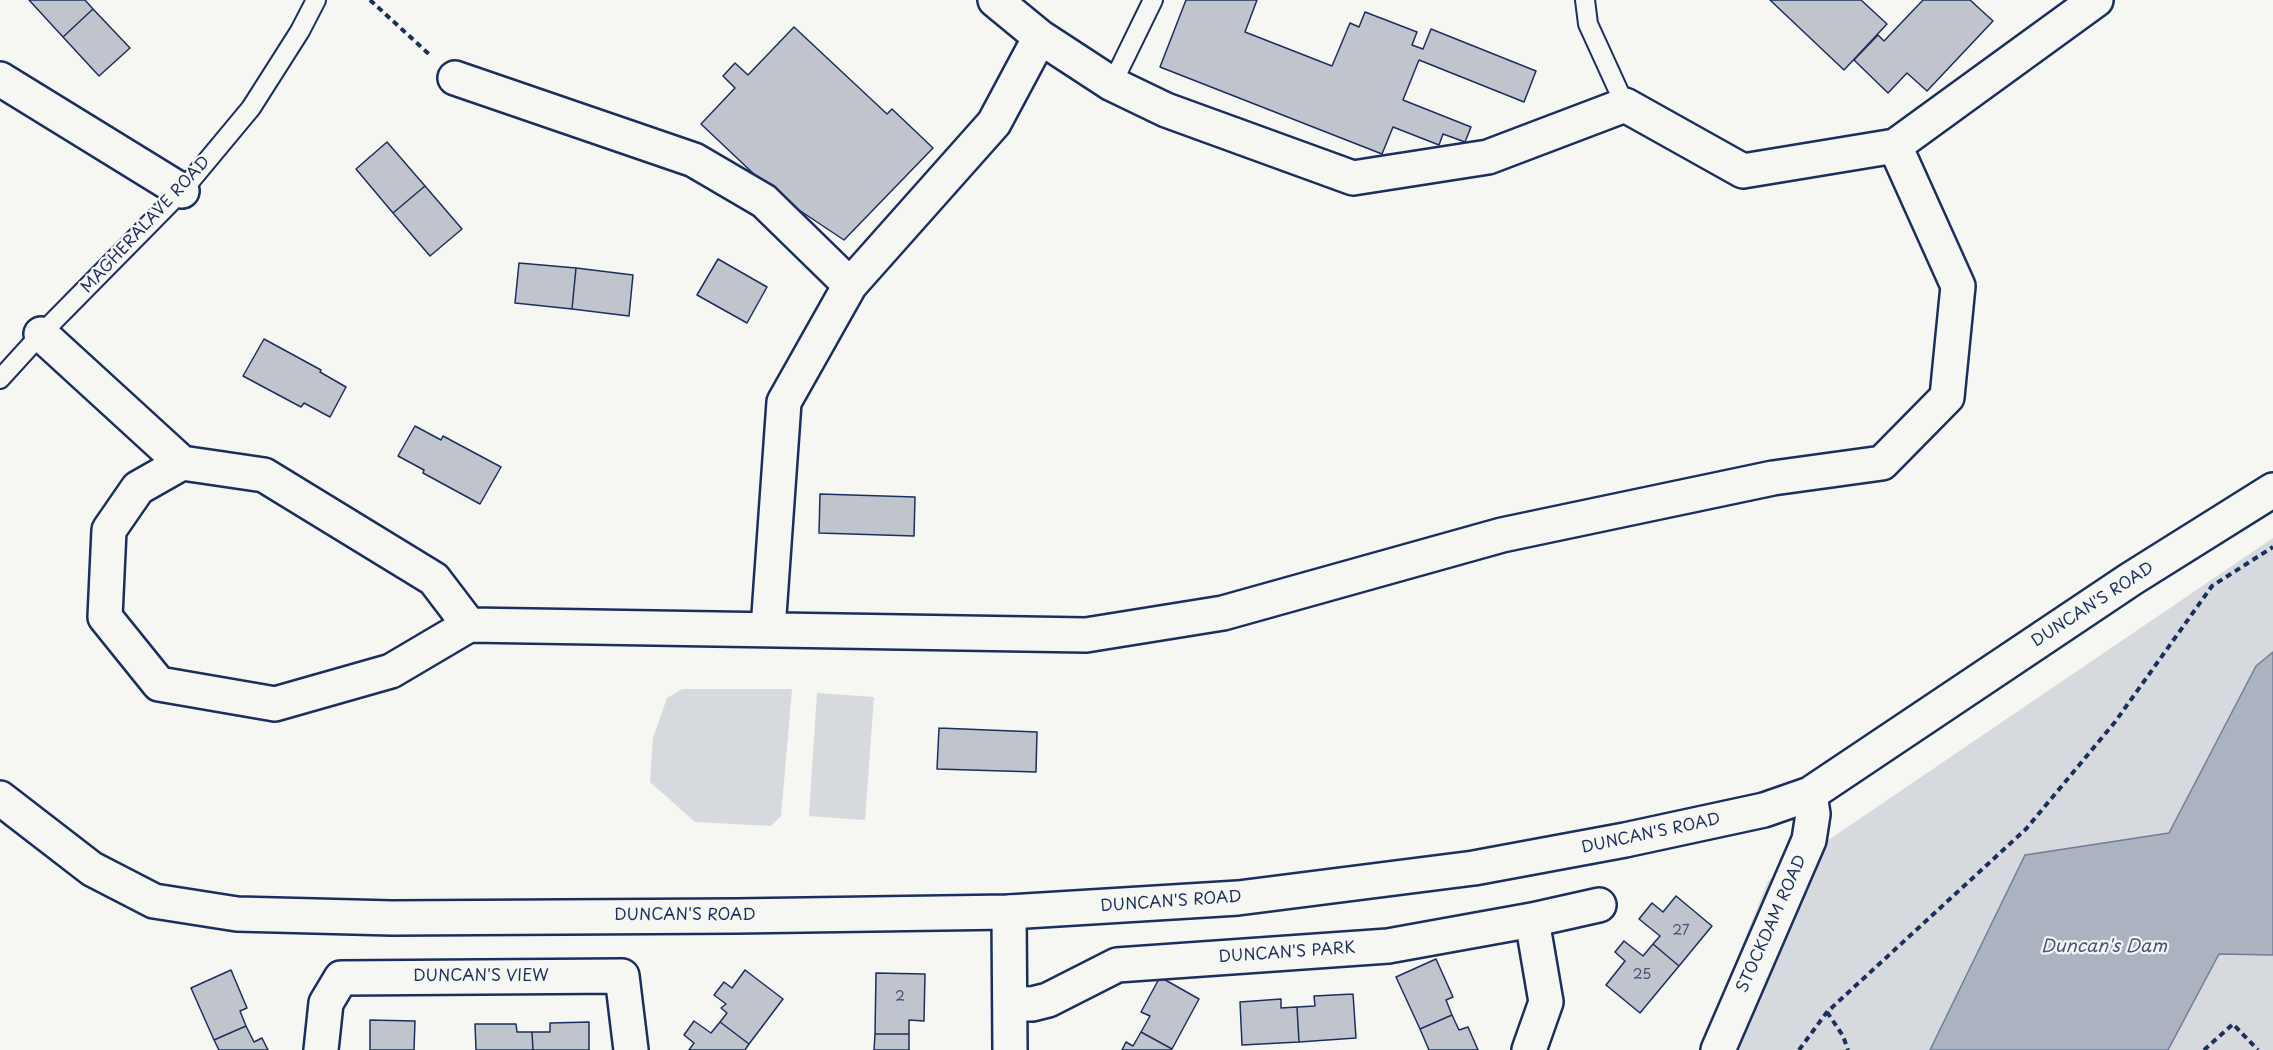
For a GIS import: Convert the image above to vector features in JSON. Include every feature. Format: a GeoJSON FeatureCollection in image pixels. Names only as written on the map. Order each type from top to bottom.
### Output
{"type":"FeatureCollection","features":[{"type":"Feature","properties":{"kind":"street"},"geometry":{"type":"LineString","coordinates":[[995,0],[1040,37],[1112,84],[1166,110],[1353,178],[1488,157],[1625,105],[1743,171],[1895,146],[2096,0]]}},
{"type":"Feature","properties":{"kind":"street"},"geometry":{"type":"LineString","coordinates":[[768,629],[784,402],[850,285],[994,123],[1040,37]]}},
{"type":"Feature","properties":{"kind":"street"},"geometry":{"type":"LineString","coordinates":[[455,78],[694,160],[764,201],[850,285]]}},
{"type":"Feature","properties":{"kind":"street"},"geometry":{"type":"LineString","coordinates":[[0,79],[182,191]]}},
{"type":"Feature","properties":{"kind":"street"},"geometry":{"type":"LineString","coordinates":[[182,464],[138,488],[109,530],[105,616],[159,684],[275,704],[391,670],[469,625],[1086,635],[1223,613],[1502,535],[1773,478],[1882,462],[1947,397],[1958,286],[1895,146]]}},
{"type":"Feature","properties":{"kind":"street"},"geometry":{"type":"LineString","coordinates":[[41,334],[182,464],[264,475],[434,579],[469,625]]}},
{"type":"Feature","properties":{"kind":"street","name":"DUNCAN'S ROAD"},"geometry":{"type":"LineString","coordinates":[[0,798],[92,869],[154,901],[237,914],[416,918],[1009,912],[1238,898],[1474,868],[1625,840],[1764,810],[1810,794],[2131,579],[2273,490]]}},
{"type":"Feature","properties":{"kind":"street","name":"STOCKDAM ROAD"},"geometry":{"type":"LineString","coordinates":[[1718,1050],[1809,840],[1813,814],[1810,794]]}},
{"type":"Feature","properties":{"kind":"street","name":"DUNCAN'S PARK"},"geometry":{"type":"LineString","coordinates":[[1010,1004],[1032,1004],[1048,1000],[1117,965],[1388,946],[1532,920],[1599,905]]}},
{"type":"Feature","properties":{"kind":"street"},"geometry":{"type":"LineString","coordinates":[[1009,912],[1010,1050]]}},
{"type":"Feature","properties":{"kind":"street"},"geometry":{"type":"LineString","coordinates":[[1529,1050],[1546,1002],[1532,920]]}},
{"type":"Feature","properties":{"kind":"street","name":"DUNCAN'S VIEW"},"geometry":{"type":"LineString","coordinates":[[321,1050],[326,1003],[341,978],[622,976],[631,1050]]}},
{"type":"Feature","properties":{"kind":"lane","name":"MAGHERALAVE ROAD"},"geometry":{"type":"LineString","coordinates":[[0,379],[41,334],[182,191],[251,108],[300,31],[316,0]]}},
{"type":"Feature","properties":{"kind":"lane"},"geometry":{"type":"LineString","coordinates":[[1112,84],[1154,0]]}},
{"type":"Feature","properties":{"kind":"lane"},"geometry":{"type":"LineString","coordinates":[[1585,0],[1588,24],[1625,105]]}},
{"type":"Feature","properties":{"kind":"path"},"geometry":{"type":"LineString","coordinates":[[370,0],[455,78]]}},
{"type":"Feature","properties":{"kind":"path"},"geometry":{"type":"LineString","coordinates":[[1799,1050],[1827,1012],[2026,829],[2115,722],[2212,586],[2273,547]]}},
{"type":"Feature","properties":{"kind":"path"},"geometry":{"type":"LineString","coordinates":[[1827,1012],[1843,1036],[1848,1050]]}},
{"type":"Feature","properties":{"kind":"path"},"geometry":{"type":"LineString","coordinates":[[2204,1050],[2233,1023],[2258,1050]]}},
{"type":"Feature","properties":{"kind":"shaded area"},"geometry":{"type":"Polygon","coordinates":[[[2273,538],[2273,652],[2256,666],[2169,833],[2025,855],[1930,1050],[1700,1050],[1768,881],[2273,538]]]}},
{"type":"Feature","properties":{"kind":"shaded area"},"geometry":{"type":"Polygon","coordinates":[[[682,689],[792,689],[781,816],[771,826],[695,822],[650,782],[653,738],[667,698],[682,689]]]}},
{"type":"Feature","properties":{"kind":"shaded area"},"geometry":{"type":"Polygon","coordinates":[[[817,693],[874,697],[865,820],[809,816],[817,693]]]}},
{"type":"Feature","properties":{"kind":"shaded area"},"geometry":{"type":"Polygon","coordinates":[[[2219,954],[2273,955],[2273,1050],[2168,1050],[2219,954]]]}},
{"type":"Feature","properties":{"kind":"water","name":"Duncan's Dam"},"geometry":{"type":"Polygon","coordinates":[[[2273,652],[2273,955],[2219,954],[2168,1050],[1930,1050],[2025,855],[2169,833],[2256,666],[2273,652]]]}},
{"type":"Feature","properties":{"kind":"building"},"geometry":{"type":"Polygon","coordinates":[[[29,0],[85,0],[93,9],[63,37],[29,0]]]}},
{"type":"Feature","properties":{"kind":"building"},"geometry":{"type":"Polygon","coordinates":[[[1186,0],[1257,0],[1245,32],[1332,66],[1350,23],[1359,27],[1365,12],[1417,32],[1412,45],[1423,49],[1431,29],[1536,71],[1524,102],[1419,60],[1403,100],[1471,127],[1465,142],[1443,134],[1439,145],[1393,127],[1382,154],[1160,67],[1186,0]]]}},
{"type":"Feature","properties":{"kind":"building"},"geometry":{"type":"Polygon","coordinates":[[[1770,0],[1861,0],[1887,24],[1844,70],[1770,0]]]}},
{"type":"Feature","properties":{"kind":"building"},"geometry":{"type":"Polygon","coordinates":[[[1923,0],[1970,0],[1993,21],[1927,91],[1907,73],[1888,93],[1854,60],[1878,35],[1884,41],[1923,0]]]}},
{"type":"Feature","properties":{"kind":"building"},"geometry":{"type":"Polygon","coordinates":[[[93,9],[130,48],[99,76],[63,37],[93,9]]]}},
{"type":"Feature","properties":{"kind":"building"},"geometry":{"type":"Polygon","coordinates":[[[794,27],[887,114],[892,109],[933,148],[844,240],[775,194],[701,124],[735,88],[723,76],[735,63],[748,75],[794,27]]]}},
{"type":"Feature","properties":{"kind":"building"},"geometry":{"type":"Polygon","coordinates":[[[387,142],[425,186],[393,213],[356,169],[387,142]]]}},
{"type":"Feature","properties":{"kind":"building"},"geometry":{"type":"Polygon","coordinates":[[[425,186],[462,229],[430,256],[393,213],[425,186]]]}},
{"type":"Feature","properties":{"kind":"building"},"geometry":{"type":"Polygon","coordinates":[[[718,259],[767,287],[747,323],[697,295],[718,259]]]}},
{"type":"Feature","properties":{"kind":"building"},"geometry":{"type":"Polygon","coordinates":[[[519,263],[576,268],[572,309],[515,303],[519,263]]]}},
{"type":"Feature","properties":{"kind":"building"},"geometry":{"type":"Polygon","coordinates":[[[576,268],[633,275],[629,316],[572,309],[576,268]]]}},
{"type":"Feature","properties":{"kind":"building"},"geometry":{"type":"Polygon","coordinates":[[[264,339],[321,370],[320,372],[346,387],[330,417],[304,403],[301,407],[243,376],[264,339]]]}},
{"type":"Feature","properties":{"kind":"building"},"geometry":{"type":"Polygon","coordinates":[[[415,426],[441,440],[443,436],[501,467],[480,504],[423,473],[424,470],[398,456],[415,426]]]}},
{"type":"Feature","properties":{"kind":"building"},"geometry":{"type":"Polygon","coordinates":[[[820,494],[915,497],[914,536],[819,533],[820,494]]]}},
{"type":"Feature","properties":{"kind":"building"},"geometry":{"type":"Polygon","coordinates":[[[939,728],[1037,732],[1036,772],[937,769],[939,728]]]}},
{"type":"Feature","properties":{"kind":"building"},"geometry":{"type":"Polygon","coordinates":[[[1676,896],[1712,926],[1679,966],[1653,944],[1660,936],[1639,919],[1652,903],[1663,912],[1676,896]]]}},
{"type":"Feature","properties":{"kind":"building"},"geometry":{"type":"Polygon","coordinates":[[[1624,941],[1643,956],[1653,944],[1679,966],[1640,1013],[1606,985],[1625,961],[1615,952],[1624,941]]]}},
{"type":"Feature","properties":{"kind":"building"},"geometry":{"type":"Polygon","coordinates":[[[1436,959],[1453,997],[1446,1000],[1452,1015],[1420,1029],[1396,977],[1436,959]]]}},
{"type":"Feature","properties":{"kind":"building"},"geometry":{"type":"Polygon","coordinates":[[[231,970],[247,1008],[240,1011],[246,1026],[214,1040],[191,988],[231,970]]]}},
{"type":"Feature","properties":{"kind":"building"},"geometry":{"type":"Polygon","coordinates":[[[745,970],[783,999],[749,1044],[720,1022],[727,1013],[721,1008],[726,1004],[714,995],[724,982],[732,988],[745,970]]]}},
{"type":"Feature","properties":{"kind":"building"},"geometry":{"type":"Polygon","coordinates":[[[876,973],[925,974],[924,1021],[909,1020],[909,1034],[875,1034],[876,973]]]}},
{"type":"Feature","properties":{"kind":"building"},"geometry":{"type":"Polygon","coordinates":[[[1160,977],[1199,999],[1172,1049],[1141,1032],[1150,1016],[1141,1012],[1160,977]]]}},
{"type":"Feature","properties":{"kind":"building"},"geometry":{"type":"Polygon","coordinates":[[[1353,994],[1356,1038],[1299,1042],[1297,1007],[1315,1006],[1314,996],[1353,994]]]}},
{"type":"Feature","properties":{"kind":"building"},"geometry":{"type":"Polygon","coordinates":[[[1281,999],[1281,1008],[1297,1007],[1299,1042],[1242,1045],[1240,1002],[1281,999]]]}},
{"type":"Feature","properties":{"kind":"building"},"geometry":{"type":"Polygon","coordinates":[[[1452,1015],[1459,1030],[1468,1027],[1478,1050],[1429,1050],[1420,1029],[1452,1015]]]}},
{"type":"Feature","properties":{"kind":"building"},"geometry":{"type":"Polygon","coordinates":[[[370,1020],[415,1021],[414,1050],[370,1050],[370,1020]]]}},
{"type":"Feature","properties":{"kind":"building"},"geometry":{"type":"Polygon","coordinates":[[[694,1021],[711,1033],[720,1022],[749,1044],[745,1050],[689,1050],[694,1043],[684,1035],[694,1021]]]}},
{"type":"Feature","properties":{"kind":"building"},"geometry":{"type":"Polygon","coordinates":[[[589,1022],[589,1050],[533,1050],[532,1032],[550,1032],[550,1023],[589,1022]]]}},
{"type":"Feature","properties":{"kind":"building"},"geometry":{"type":"Polygon","coordinates":[[[475,1024],[516,1024],[517,1032],[532,1032],[533,1050],[476,1050],[475,1024]]]}},
{"type":"Feature","properties":{"kind":"building"},"geometry":{"type":"Polygon","coordinates":[[[246,1026],[254,1042],[262,1038],[268,1050],[219,1050],[214,1040],[246,1026]]]}},
{"type":"Feature","properties":{"kind":"building"},"geometry":{"type":"Polygon","coordinates":[[[1141,1032],[1172,1049],[1122,1050],[1126,1042],[1133,1046],[1141,1032]]]}},
{"type":"Feature","properties":{"kind":"building"},"geometry":{"type":"Polygon","coordinates":[[[875,1034],[909,1034],[909,1050],[874,1050],[875,1034]]]}}]}
